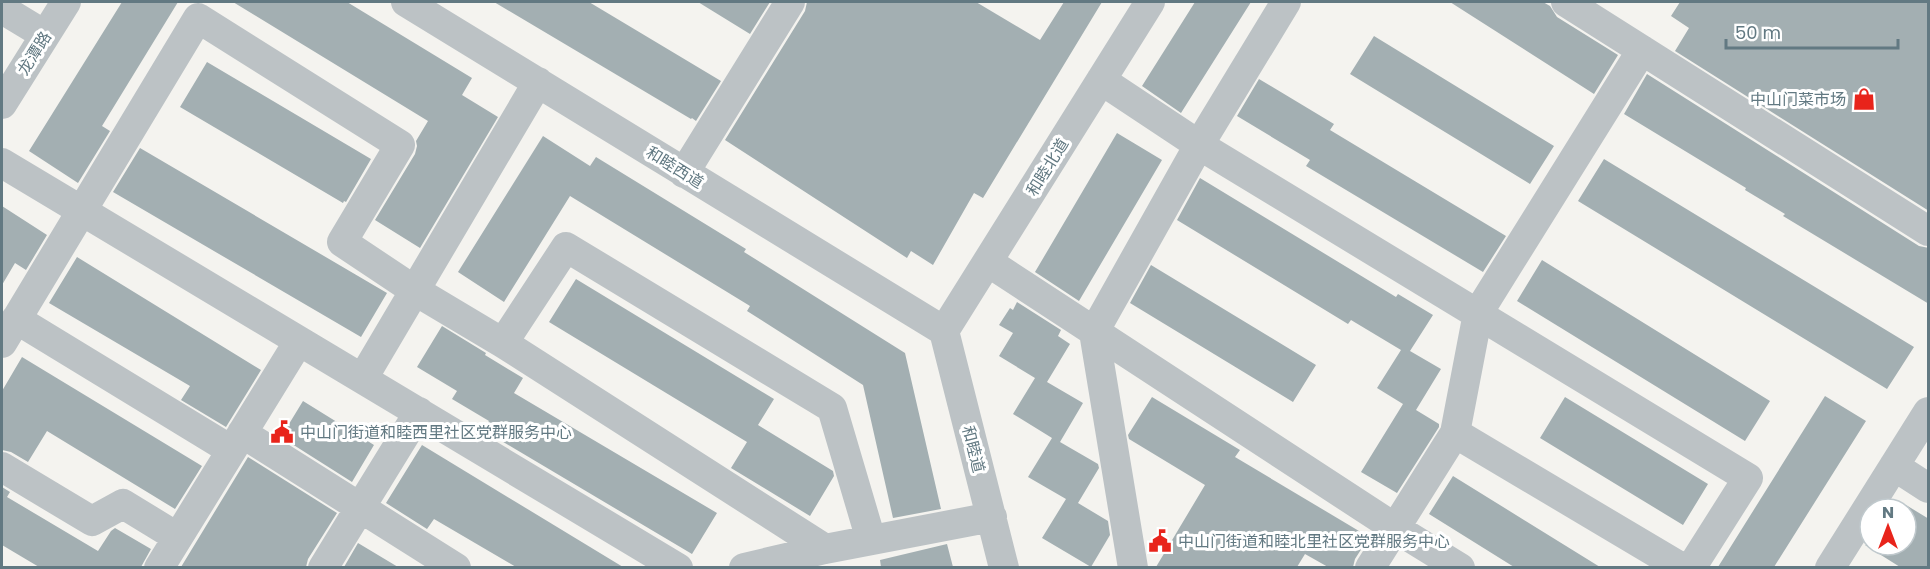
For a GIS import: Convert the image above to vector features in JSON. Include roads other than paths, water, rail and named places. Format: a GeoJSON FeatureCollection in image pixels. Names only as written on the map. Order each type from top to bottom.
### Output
{"type":"FeatureCollection","features":[{"type":"Feature","properties":{"kind":"street","name":"龙潭路"},"geometry":{"type":"LineString","coordinates":[[2,104],[54,2]]}},
{"type":"Feature","properties":{"kind":"street","name":"龙潭路"},"geometry":{"type":"LineString","coordinates":[[2,85],[66,2]]}},
{"type":"Feature","properties":{"kind":"street","name":"和睦西道"},"geometry":{"type":"LineString","coordinates":[[406,2],[944,331]]}},
{"type":"Feature","properties":{"kind":"street"},"geometry":{"type":"LineString","coordinates":[[684,173],[790,2]]}},
{"type":"Feature","properties":{"kind":"street","name":"和睦北道"},"geometry":{"type":"LineString","coordinates":[[944,331],[1150,2]]}},
{"type":"Feature","properties":{"kind":"street"},"geometry":{"type":"LineString","coordinates":[[1133,567],[1094,332],[1199,145],[1286,2]]}},
{"type":"Feature","properties":{"kind":"street"},"geometry":{"type":"LineString","coordinates":[[1566,2],[1929,231]]}},
{"type":"Feature","properties":{"kind":"street"},"geometry":{"type":"LineString","coordinates":[[2,9],[40,33]]}},
{"type":"Feature","properties":{"kind":"street"},"geometry":{"type":"LineString","coordinates":[[456,567],[359,507],[237,442],[9,331],[198,18],[400,145],[342,242],[414,290],[503,343],[825,549]]}},
{"type":"Feature","properties":{"kind":"street"},"geometry":{"type":"LineString","coordinates":[[1370,567],[1455,433],[1478,313],[1642,50]]}},
{"type":"Feature","properties":{"kind":"street"},"geometry":{"type":"LineString","coordinates":[[1101,80],[1199,145],[1748,478],[1691,567]]}},
{"type":"Feature","properties":{"kind":"street"},"geometry":{"type":"LineString","coordinates":[[363,378],[538,82]]}},
{"type":"Feature","properties":{"kind":"street"},"geometry":{"type":"LineString","coordinates":[[2,163],[678,567]]}},
{"type":"Feature","properties":{"kind":"street"},"geometry":{"type":"LineString","coordinates":[[503,343],[566,247],[832,408],[871,540]]}},
{"type":"Feature","properties":{"kind":"street"},"geometry":{"type":"LineString","coordinates":[[988,262],[1395,528],[1460,567]]}},
{"type":"Feature","properties":{"kind":"street","name":"和睦道"},"geometry":{"type":"LineString","coordinates":[[944,331],[1004,567]]}},
{"type":"Feature","properties":{"kind":"street"},"geometry":{"type":"LineString","coordinates":[[159,567],[299,341]]}},
{"type":"Feature","properties":{"kind":"street"},"geometry":{"type":"LineString","coordinates":[[323,567],[420,412]]}},
{"type":"Feature","properties":{"kind":"street"},"geometry":{"type":"LineString","coordinates":[[1830,567],[1929,412]]}},
{"type":"Feature","properties":{"kind":"street"},"geometry":{"type":"LineString","coordinates":[[1455,433],[1682,567]]}},
{"type":"Feature","properties":{"kind":"street"},"geometry":{"type":"LineString","coordinates":[[1894,466],[1929,488]]}},
{"type":"Feature","properties":{"kind":"street"},"geometry":{"type":"LineString","coordinates":[[2,467],[92,521],[123,504],[177,537]]}},
{"type":"Feature","properties":{"kind":"street"},"geometry":{"type":"LineString","coordinates":[[744,567],[992,517]]}},
{"type":"Feature","properties":{"kind":"place","name":"中山门菜市场"},"geometry":{"type":"Point","coordinates":[1864,99]}},
{"type":"Feature","properties":{"kind":"place","name":"中山门街道和睦西里社区党群服务中心"},"geometry":{"type":"Point","coordinates":[282,432]}},
{"type":"Feature","properties":{"kind":"place","name":"中山门街道和睦北里社区党群服务中心"},"geometry":{"type":"Point","coordinates":[1160,541]}}]}
